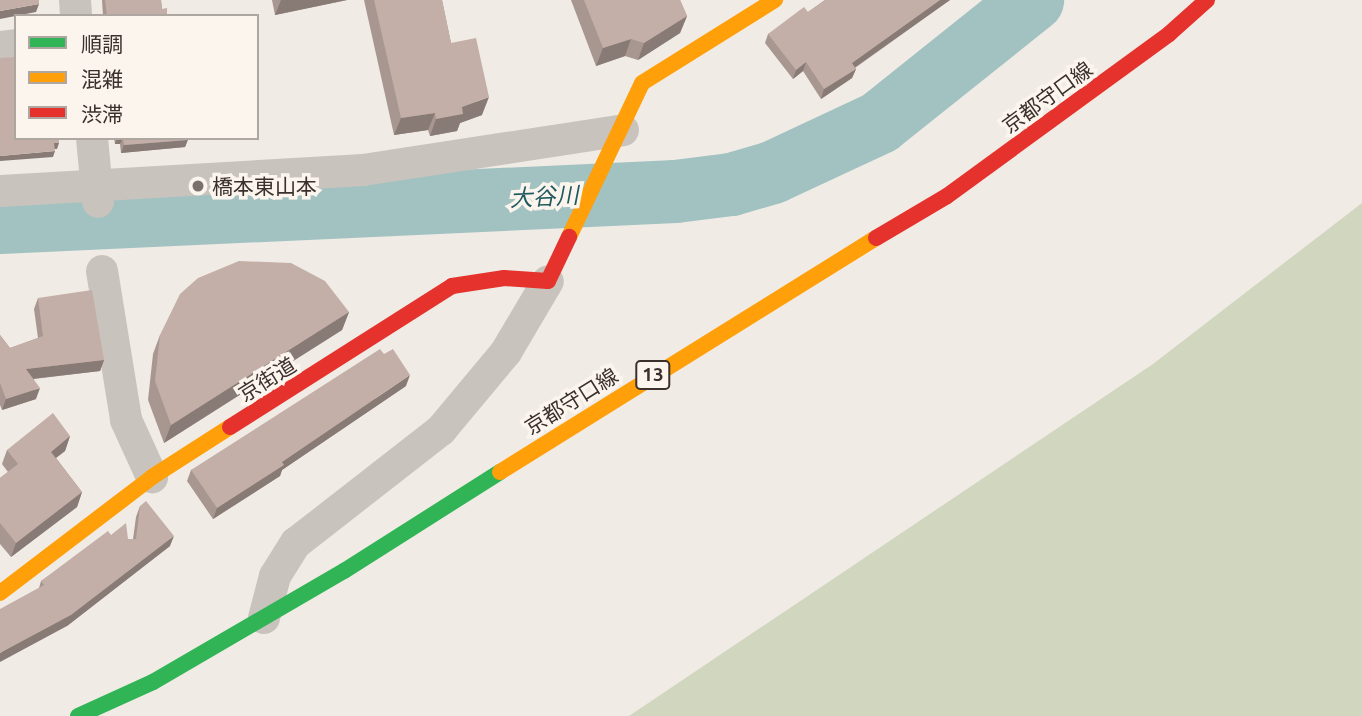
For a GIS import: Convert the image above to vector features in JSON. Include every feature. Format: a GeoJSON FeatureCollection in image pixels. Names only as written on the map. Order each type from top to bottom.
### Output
{"type":"FeatureCollection","features":[{"type":"Feature","properties":{"kind":"main road"},"geometry":{"type":"LineString","coordinates":[[548,281],[623,130],[642,83],[775,0]]}},
{"type":"Feature","properties":{"kind":"main road","name":"京都守口線"},"geometry":{"type":"LineString","coordinates":[[78,716],[153,682],[264,618],[947,196],[1169,34],[1207,0]]}},
{"type":"Feature","properties":{"kind":"main road","name":"京街道"},"geometry":{"type":"LineString","coordinates":[[0,593],[152,477],[452,286],[504,278],[548,281]]}},
{"type":"Feature","properties":{"kind":"street"},"geometry":{"type":"LineString","coordinates":[[0,191],[98,192],[363,170],[623,130]]}},
{"type":"Feature","properties":{"kind":"street"},"geometry":{"type":"LineString","coordinates":[[92,140],[98,192]]}},
{"type":"Feature","properties":{"kind":"street"},"geometry":{"type":"LineString","coordinates":[[102,271],[126,420],[152,477]]}},
{"type":"Feature","properties":{"kind":"street"},"geometry":{"type":"LineString","coordinates":[[264,618],[275,576],[296,542],[442,430],[506,352],[548,281]]}},
{"type":"Feature","properties":{"kind":"green space"},"geometry":{"type":"Polygon","coordinates":[[[1362,203],[1362,716],[629,716],[1153,364],[1362,203]]]}},
{"type":"Feature","properties":{"kind":"building"},"geometry":{"type":"Polygon","coordinates":[[[0,0],[39,0],[39,4],[0,11],[0,0]]]}},
{"type":"Feature","properties":{"kind":"building"},"geometry":{"type":"Polygon","coordinates":[[[105,0],[161,0],[162,9],[167,8],[167,14],[107,14],[105,0]]]}},
{"type":"Feature","properties":{"kind":"building"},"geometry":{"type":"Polygon","coordinates":[[[374,0],[442,0],[451,43],[476,38],[489,97],[462,107],[463,114],[436,119],[435,113],[401,118],[374,0]]]}},
{"type":"Feature","properties":{"kind":"building"},"geometry":{"type":"Polygon","coordinates":[[[584,0],[680,0],[687,16],[644,43],[631,39],[603,48],[584,0]]]}},
{"type":"Feature","properties":{"kind":"building"},"geometry":{"type":"Polygon","coordinates":[[[825,0],[940,0],[852,63],[856,69],[824,89],[806,62],[796,70],[768,34],[804,7],[808,12],[825,0]]]}},
{"type":"Feature","properties":{"kind":"building"},"geometry":{"type":"Polygon","coordinates":[[[14,57],[14,140],[59,140],[59,143],[54,143],[55,151],[0,156],[0,58],[14,57]]]}},
{"type":"Feature","properties":{"kind":"building"},"geometry":{"type":"Polygon","coordinates":[[[123,140],[188,140],[124,145],[123,140]]]}},
{"type":"Feature","properties":{"kind":"building"},"geometry":{"type":"Polygon","coordinates":[[[239,261],[291,263],[325,281],[349,312],[171,425],[155,381],[160,335],[180,294],[198,278],[239,261]]]}},
{"type":"Feature","properties":{"kind":"building"},"geometry":{"type":"Polygon","coordinates":[[[92,290],[104,360],[26,369],[40,388],[6,399],[0,383],[0,335],[10,348],[43,336],[38,298],[92,290]]]}},
{"type":"Feature","properties":{"kind":"building"},"geometry":{"type":"Polygon","coordinates":[[[380,349],[384,354],[393,349],[410,375],[282,462],[284,465],[217,508],[191,470],[380,349]]]}},
{"type":"Feature","properties":{"kind":"building"},"geometry":{"type":"Polygon","coordinates":[[[53,413],[70,436],[51,452],[82,492],[16,543],[0,523],[0,478],[18,464],[7,450],[53,413]]]}},
{"type":"Feature","properties":{"kind":"building"},"geometry":{"type":"Polygon","coordinates":[[[146,501],[174,536],[71,615],[0,653],[0,609],[44,585],[41,581],[108,531],[111,535],[126,523],[128,539],[136,539],[140,506],[146,501]]]}},
{"type":"Feature","properties":{"kind":"waterway","name":"大谷川"},"geometry":{"type":"LineString","coordinates":[[0,222],[675,191],[731,184],[772,172],[879,122],[1032,0]]}},
{"type":"Feature","properties":{"kind":"traffic: fast"},"geometry":{"type":"LineString","coordinates":[[78,716],[153,682],[344,571],[500,472]]}},
{"type":"Feature","properties":{"kind":"traffic: slow"},"geometry":{"type":"LineString","coordinates":[[569,237],[642,83],[775,0]]}},
{"type":"Feature","properties":{"kind":"traffic: slow"},"geometry":{"type":"LineString","coordinates":[[500,472],[876,238]]}},
{"type":"Feature","properties":{"kind":"traffic: slow"},"geometry":{"type":"LineString","coordinates":[[0,593],[152,477],[230,427]]}},
{"type":"Feature","properties":{"kind":"traffic: jam"},"geometry":{"type":"LineString","coordinates":[[876,238],[947,196],[1169,34],[1207,0]]}},
{"type":"Feature","properties":{"kind":"traffic: jam"},"geometry":{"type":"LineString","coordinates":[[230,427],[452,286],[504,278],[548,281],[569,237]]}},
{"type":"Feature","properties":{"kind":"place","name":"橋本東山本"},"geometry":{"type":"Point","coordinates":[198,186]}}]}
